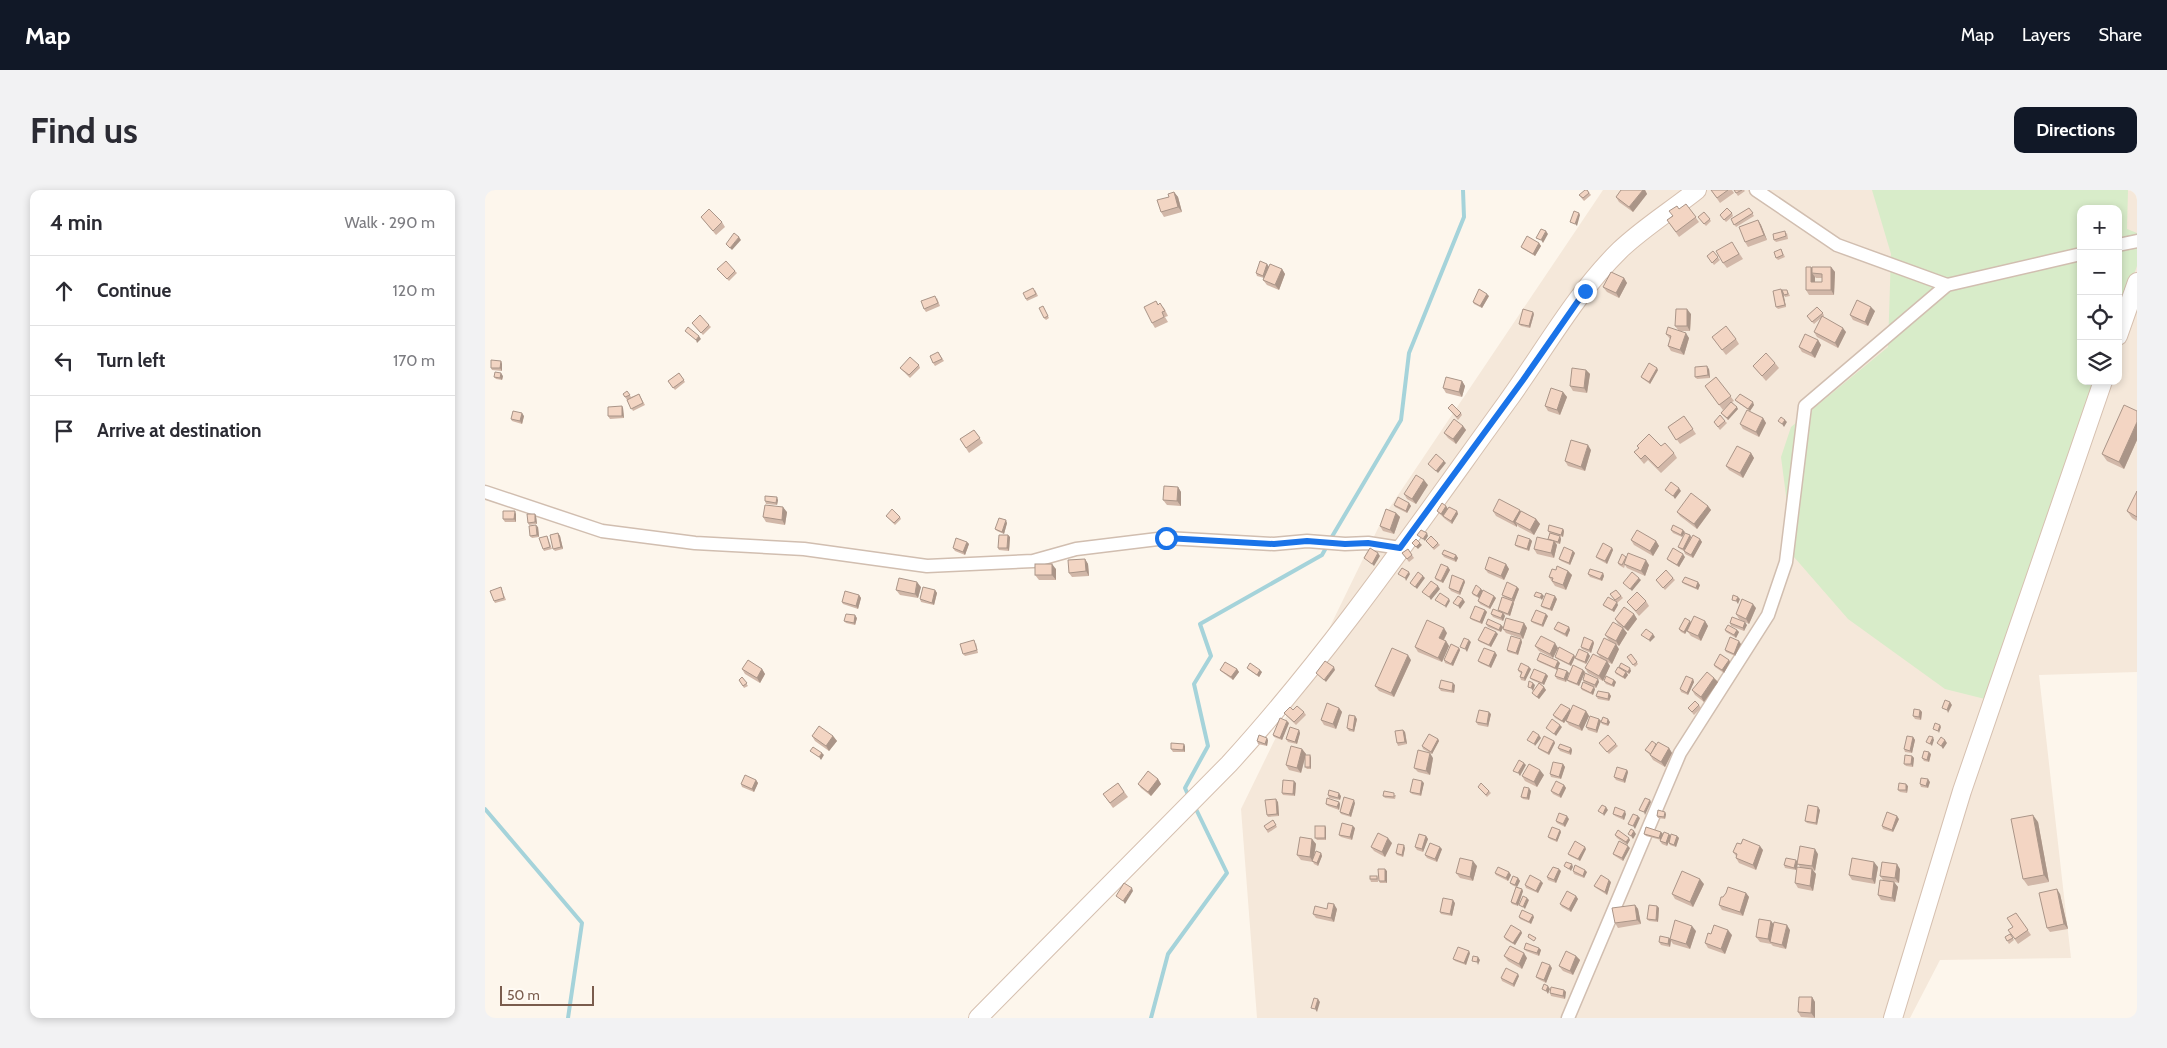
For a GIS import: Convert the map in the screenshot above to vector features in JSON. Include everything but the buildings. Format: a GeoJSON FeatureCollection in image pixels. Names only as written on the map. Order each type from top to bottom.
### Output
{"type":"FeatureCollection","features":[{"type":"Feature","properties":{"kind":"street"},"geometry":{"type":"LineString","coordinates":[[978,1018],[1229,764],[1263,726],[1385,572],[1400,548],[1523,380],[1592,280],[1620,250],[1697,190]]}},
{"type":"Feature","properties":{"kind":"street"},"geometry":{"type":"LineString","coordinates":[[1756,190],[1837,245],[1947,285]]}},
{"type":"Feature","properties":{"kind":"street"},"geometry":{"type":"LineString","coordinates":[[2122,244],[2137,241]]}},
{"type":"Feature","properties":{"kind":"street"},"geometry":{"type":"LineString","coordinates":[[1568,1018],[1681,753],[1768,615],[1786,562],[1805,406],[1947,285],[2077,255]]}},
{"type":"Feature","properties":{"kind":"street"},"geometry":{"type":"LineString","coordinates":[[2122,325],[2137,282]]}},
{"type":"Feature","properties":{"kind":"street"},"geometry":{"type":"LineString","coordinates":[[1893,1018],[1962,791],[2102,385]]}},
{"type":"Feature","properties":{"kind":"street"},"geometry":{"type":"LineString","coordinates":[[485,492],[601,531],[695,543],[804,549],[927,566],[1033,561],[1076,549],[1166,538],[1274,544],[1307,541],[1345,544],[1368,543],[1400,548]]}},
{"type":"Feature","properties":{"kind":"shaded area"},"geometry":{"type":"Polygon","coordinates":[[[1603,190],[2137,190],[2137,672],[2039,675],[2071,958],[1940,960],[1910,1018],[1257,1018],[1241,809],[1384,516],[1603,190]]]}},
{"type":"Feature","properties":{"kind":"green space"},"geometry":{"type":"Polygon","coordinates":[[[1872,190],[2128,190],[2127,229],[2137,233],[2137,266],[2122,308],[2122,205],[2077,205],[2077,385],[2096,385],[1985,699],[1945,689],[1848,619],[1794,557],[1781,457],[1791,427],[1888,347],[1891,254],[1872,190]]]}},
{"type":"Feature","properties":{"kind":"waterway"},"geometry":{"type":"LineString","coordinates":[[1330,540],[1401,420],[1409,353],[1464,217],[1463,190]]}},
{"type":"Feature","properties":{"kind":"waterway"},"geometry":{"type":"LineString","coordinates":[[1189,797],[1185,788],[1208,746],[1194,684],[1211,656],[1200,624],[1322,555],[1327,546]]}},
{"type":"Feature","properties":{"kind":"waterway"},"geometry":{"type":"LineString","coordinates":[[1151,1018],[1168,954],[1227,873],[1194,805]]}},
{"type":"Feature","properties":{"kind":"waterway"},"geometry":{"type":"LineString","coordinates":[[485,809],[582,923],[568,1018]]}},
{"type":"Feature","properties":{"kind":"route"},"geometry":{"type":"LineString","coordinates":[[1166,538],[1274,544],[1307,541],[1345,544],[1368,543],[1400,548],[1523,380],[1585,291]]}}]}
